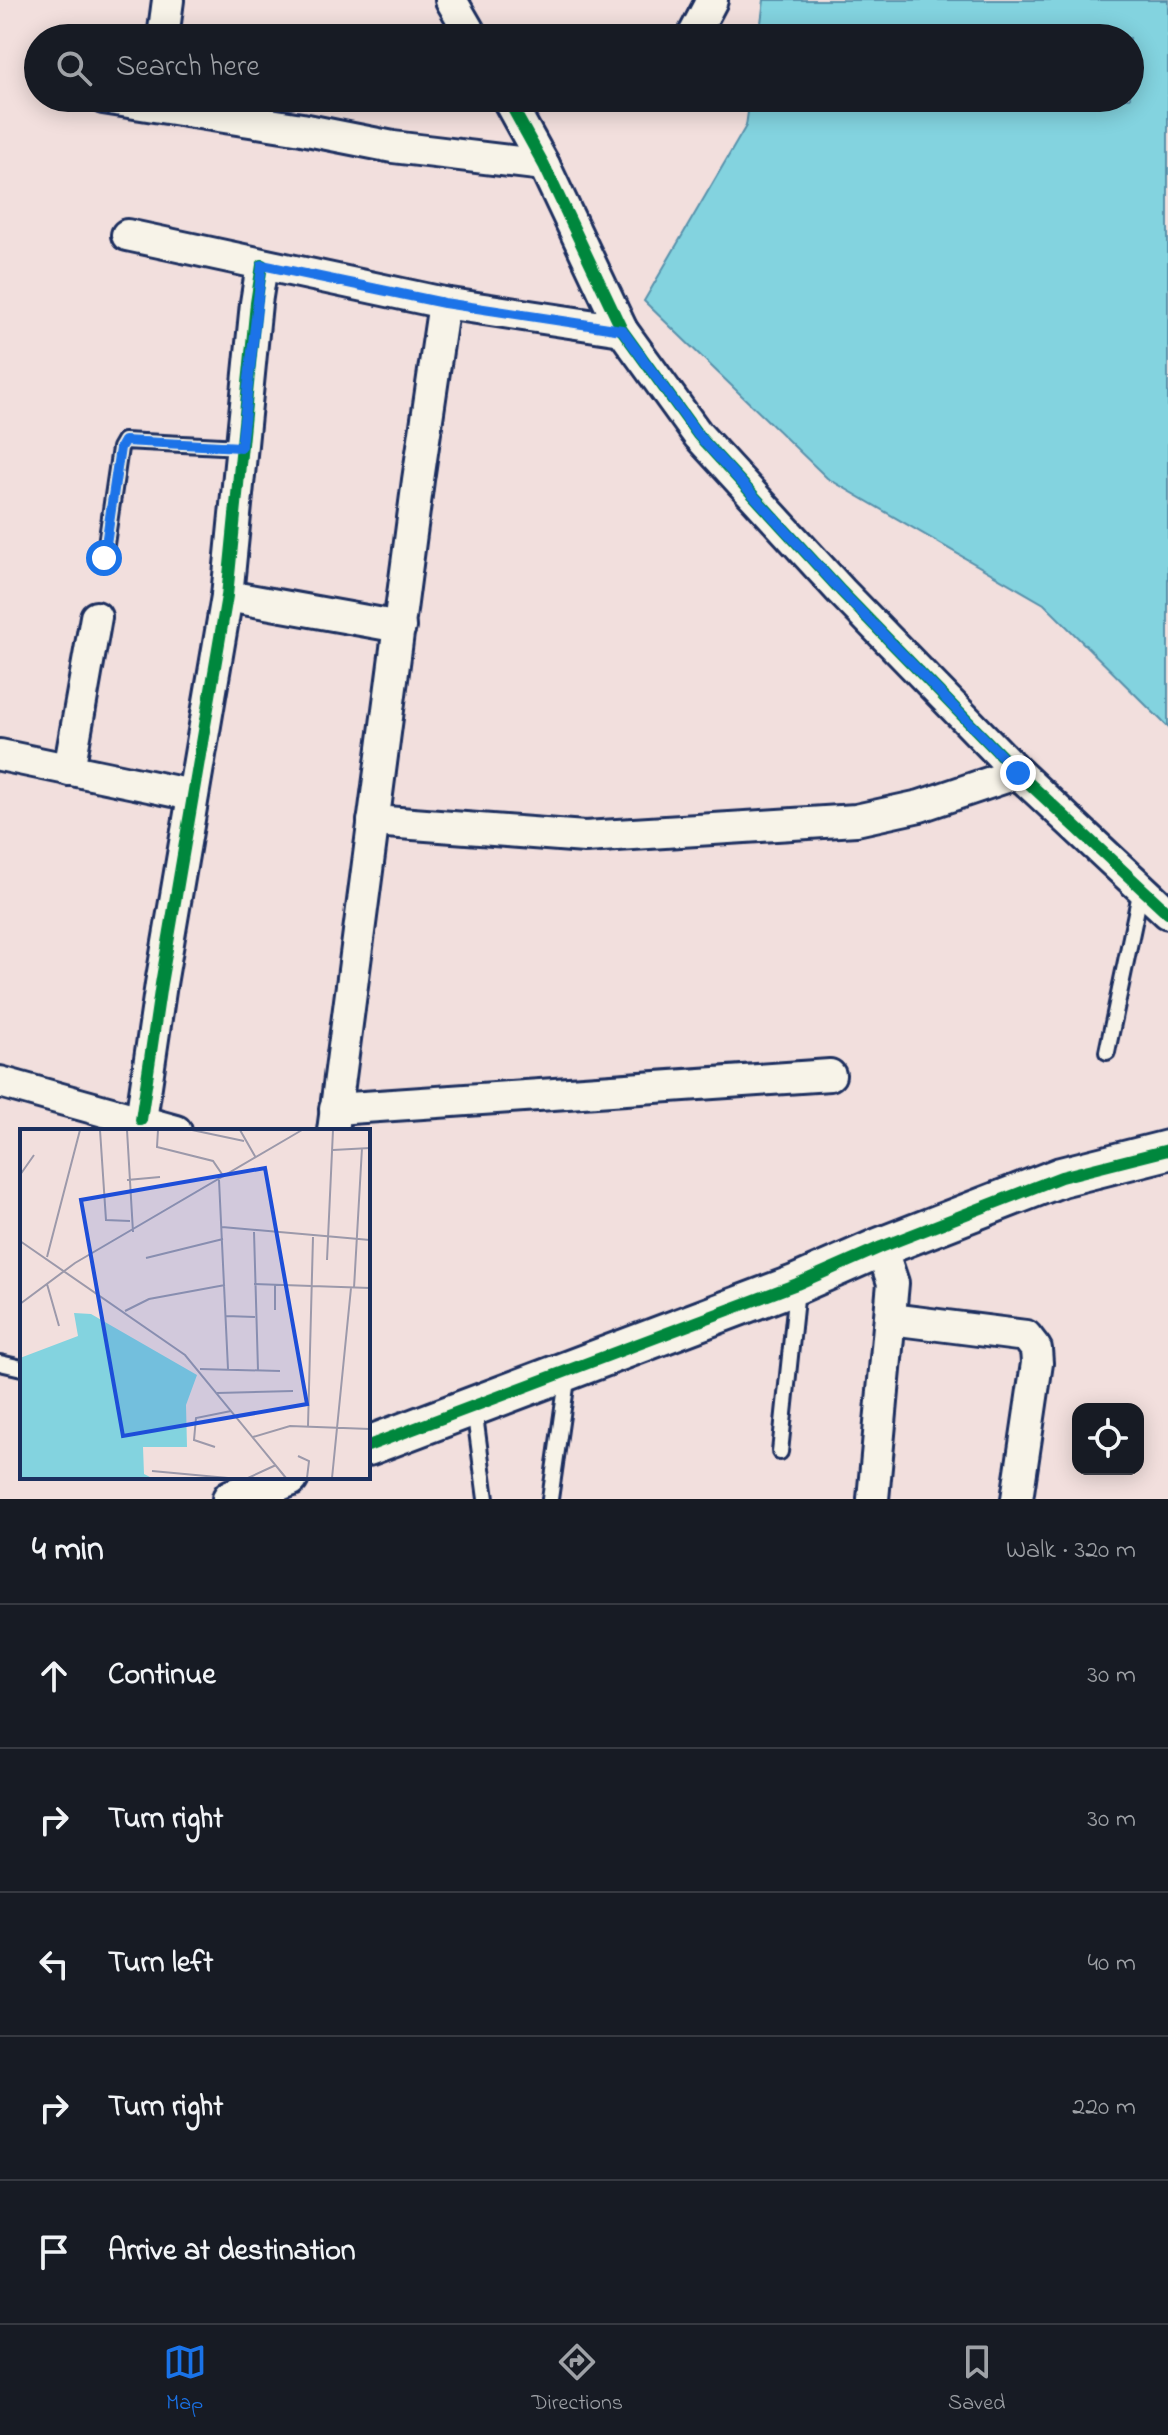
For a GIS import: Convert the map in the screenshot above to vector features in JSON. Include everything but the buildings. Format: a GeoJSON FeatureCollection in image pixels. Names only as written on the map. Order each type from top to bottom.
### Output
{"type":"FeatureCollection","features":[{"type":"Feature","properties":{"kind":"street"},"geometry":{"type":"LineString","coordinates":[[165,24],[168,0]]}},
{"type":"Feature","properties":{"kind":"street"},"geometry":{"type":"LineString","coordinates":[[451,0],[465,24]]}},
{"type":"Feature","properties":{"kind":"street"},"geometry":{"type":"LineString","coordinates":[[699,24],[712,0]]}},
{"type":"Feature","properties":{"kind":"street"},"geometry":{"type":"LineString","coordinates":[[209,112],[393,147],[544,165]]}},
{"type":"Feature","properties":{"kind":"street"},"geometry":{"type":"LineString","coordinates":[[515,112],[544,165],[622,330],[698,435],[841,591],[1018,773],[1168,913]]}},
{"type":"Feature","properties":{"kind":"street"},"geometry":{"type":"LineString","coordinates":[[127,235],[444,303],[622,330]]}},
{"type":"Feature","properties":{"kind":"street"},"geometry":{"type":"LineString","coordinates":[[141,1120],[227,596],[262,265]]}},
{"type":"Feature","properties":{"kind":"street"},"geometry":{"type":"LineString","coordinates":[[444,303],[334,1120],[830,1075]]}},
{"type":"Feature","properties":{"kind":"street"},"geometry":{"type":"LineString","coordinates":[[227,596],[400,627]]}},
{"type":"Feature","properties":{"kind":"street"},"geometry":{"type":"LineString","coordinates":[[69,770],[96,617]]}},
{"type":"Feature","properties":{"kind":"street"},"geometry":{"type":"LineString","coordinates":[[0,755],[192,795]]}},
{"type":"Feature","properties":{"kind":"street"},"geometry":{"type":"LineString","coordinates":[[373,821],[585,837],[856,820],[920,806],[1018,773]]}},
{"type":"Feature","properties":{"kind":"street"},"geometry":{"type":"LineString","coordinates":[[0,1082],[170,1129]]}},
{"type":"Feature","properties":{"kind":"street"},"geometry":{"type":"LineString","coordinates":[[370,1445],[797,1284],[881,1247],[1061,1177],[1168,1150]]}},
{"type":"Feature","properties":{"kind":"street"},"geometry":{"type":"LineString","coordinates":[[873,1499],[893,1283],[881,1247]]}},
{"type":"Feature","properties":{"kind":"street"},"geometry":{"type":"LineString","coordinates":[[891,1319],[1026,1336],[1036,1349],[1037,1363],[1017,1499]]}},
{"type":"Feature","properties":{"kind":"lane"},"geometry":{"type":"LineString","coordinates":[[104,558],[120,448],[124,441],[241,447]]}},
{"type":"Feature","properties":{"kind":"lane"},"geometry":{"type":"LineString","coordinates":[[1107,1052],[1141,889]]}},
{"type":"Feature","properties":{"kind":"lane"},"geometry":{"type":"LineString","coordinates":[[780,1452],[797,1284]]}},
{"type":"Feature","properties":{"kind":"lane"},"geometry":{"type":"LineString","coordinates":[[0,1363],[20,1368]]}},
{"type":"Feature","properties":{"kind":"lane"},"geometry":{"type":"LineString","coordinates":[[550,1499],[569,1368]]}},
{"type":"Feature","properties":{"kind":"lane"},"geometry":{"type":"LineString","coordinates":[[473,1406],[486,1499]]}},
{"type":"Feature","properties":{"kind":"water"},"geometry":{"type":"Polygon","coordinates":[[[764,0],[1168,0],[1168,727],[1044,604],[827,478],[644,301],[746,126],[748,112],[1144,112],[1144,24],[761,24],[764,0]]]}},
{"type":"Feature","properties":{"kind":"cycle path"},"geometry":{"type":"LineString","coordinates":[[515,112],[544,165],[622,330],[698,435],[841,591],[1018,773],[1168,913]]}},
{"type":"Feature","properties":{"kind":"cycle path"},"geometry":{"type":"LineString","coordinates":[[141,1120],[227,596],[262,265]]}},
{"type":"Feature","properties":{"kind":"cycle path"},"geometry":{"type":"LineString","coordinates":[[370,1445],[797,1284],[881,1247],[1061,1177],[1168,1150]]}},
{"type":"Feature","properties":{"kind":"route"},"geometry":{"type":"LineString","coordinates":[[104,558],[111,500],[120,448],[124,441],[241,447],[262,265],[351,281],[444,303],[622,330],[698,435],[841,591],[1018,773]]}}]}
